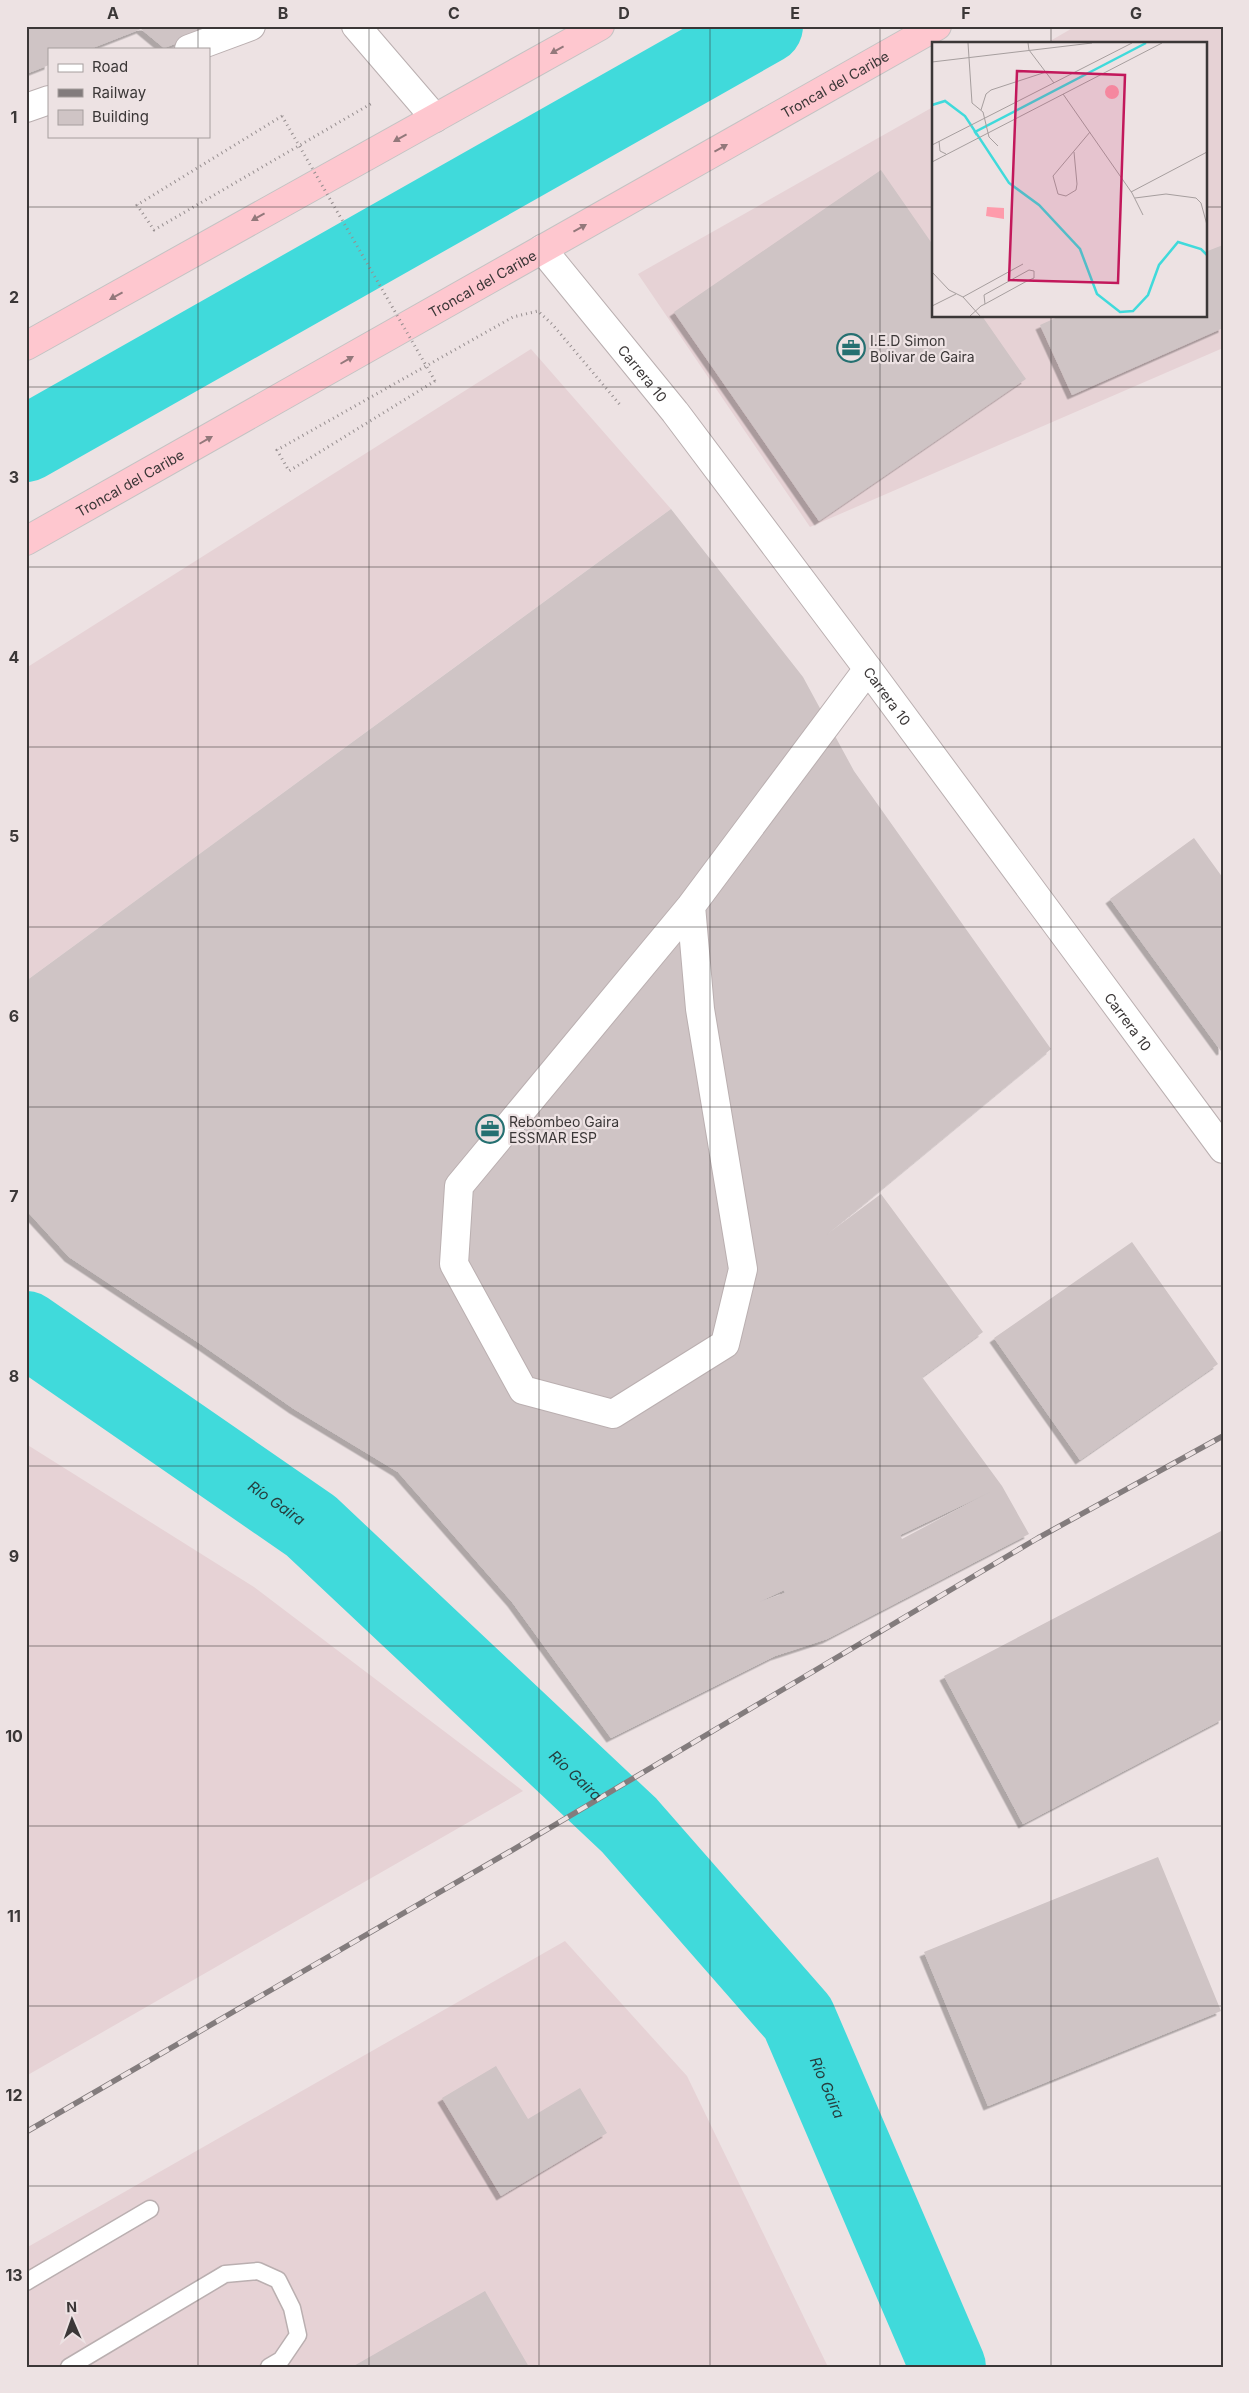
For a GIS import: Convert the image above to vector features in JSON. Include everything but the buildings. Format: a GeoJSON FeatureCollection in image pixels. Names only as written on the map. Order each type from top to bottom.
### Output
{"type":"FeatureCollection","features":[{"type":"Feature","properties":{"kind":"highway"},"geometry":{"type":"LineString","coordinates":[[26,346],[600,26]]}},
{"type":"Feature","properties":{"kind":"highway","name":"Troncal del Caribe"},"geometry":{"type":"LineString","coordinates":[[26,541],[937,26]]}},
{"type":"Feature","properties":{"kind":"street"},"geometry":{"type":"LineString","coordinates":[[192,48],[251,26]]}},
{"type":"Feature","properties":{"kind":"street"},"geometry":{"type":"LineString","coordinates":[[356,26],[435,118]]}},
{"type":"Feature","properties":{"kind":"street"},"geometry":{"type":"LineString","coordinates":[[26,108],[48,100]]}},
{"type":"Feature","properties":{"kind":"street","name":"Carrera 10"},"geometry":{"type":"LineString","coordinates":[[542,249],[675,412],[868,669],[1223,1149]]}},
{"type":"Feature","properties":{"kind":"street"},"geometry":{"type":"LineString","coordinates":[[691,906],[700,1008],[743,1270],[725,1344],[613,1414],[523,1390],[454,1264],[459,1186],[691,906],[868,669]]}},
{"type":"Feature","properties":{"kind":"lane"},"geometry":{"type":"LineString","coordinates":[[26,2282],[150,2209]]}},
{"type":"Feature","properties":{"kind":"lane"},"geometry":{"type":"LineString","coordinates":[[69,2367],[225,2274],[258,2271],[278,2280],[292,2308],[298,2335],[280,2360],[269,2367]]}},
{"type":"Feature","properties":{"kind":"path"},"geometry":{"type":"LineString","coordinates":[[405,84],[154,230],[137,205],[282,116],[435,381],[289,471],[277,450],[513,316],[538,311],[553,325],[618,404],[634,414],[675,412]]}},
{"type":"Feature","properties":{"kind":"shaded area"},"geometry":{"type":"Polygon","coordinates":[[[1076,26],[1223,26],[1223,348],[810,527],[638,274],[932,108],[932,318],[1206,318],[1206,42],[1048,42],[1076,26]]]}},
{"type":"Feature","properties":{"kind":"shaded area"},"geometry":{"type":"Polygon","coordinates":[[[531,349],[671,509],[26,981],[26,668],[531,349]]]}},
{"type":"Feature","properties":{"kind":"shaded area"},"geometry":{"type":"Polygon","coordinates":[[[26,1444],[254,1587],[523,1791],[26,2076],[26,1444]]]}},
{"type":"Feature","properties":{"kind":"shaded area"},"geometry":{"type":"Polygon","coordinates":[[[565,1941],[687,2076],[828,2367],[26,2367],[26,2248],[565,1941]]]}},
{"type":"Feature","properties":{"kind":"waterway"},"geometry":{"type":"LineString","coordinates":[[26,444],[765,26]]}},
{"type":"Feature","properties":{"kind":"waterway","name":"Río Gaira"},"geometry":{"type":"LineString","coordinates":[[26,1329],[311,1526],[629,1825],[798,2018],[948,2367]]}},
{"type":"Feature","properties":{"kind":"railway"},"geometry":{"type":"LineString","coordinates":[[26,2132],[509,1852],[1038,1538],[1223,1436]]}},
{"type":"Feature","properties":{"kind":"place","name":"I.E.D Simon Bolivar de Gaira"},"geometry":{"type":"Point","coordinates":[851,348]}},
{"type":"Feature","properties":{"kind":"place","name":"Rebombeo Gaira ESSMAR ESP"},"geometry":{"type":"Point","coordinates":[490,1129]}}]}
